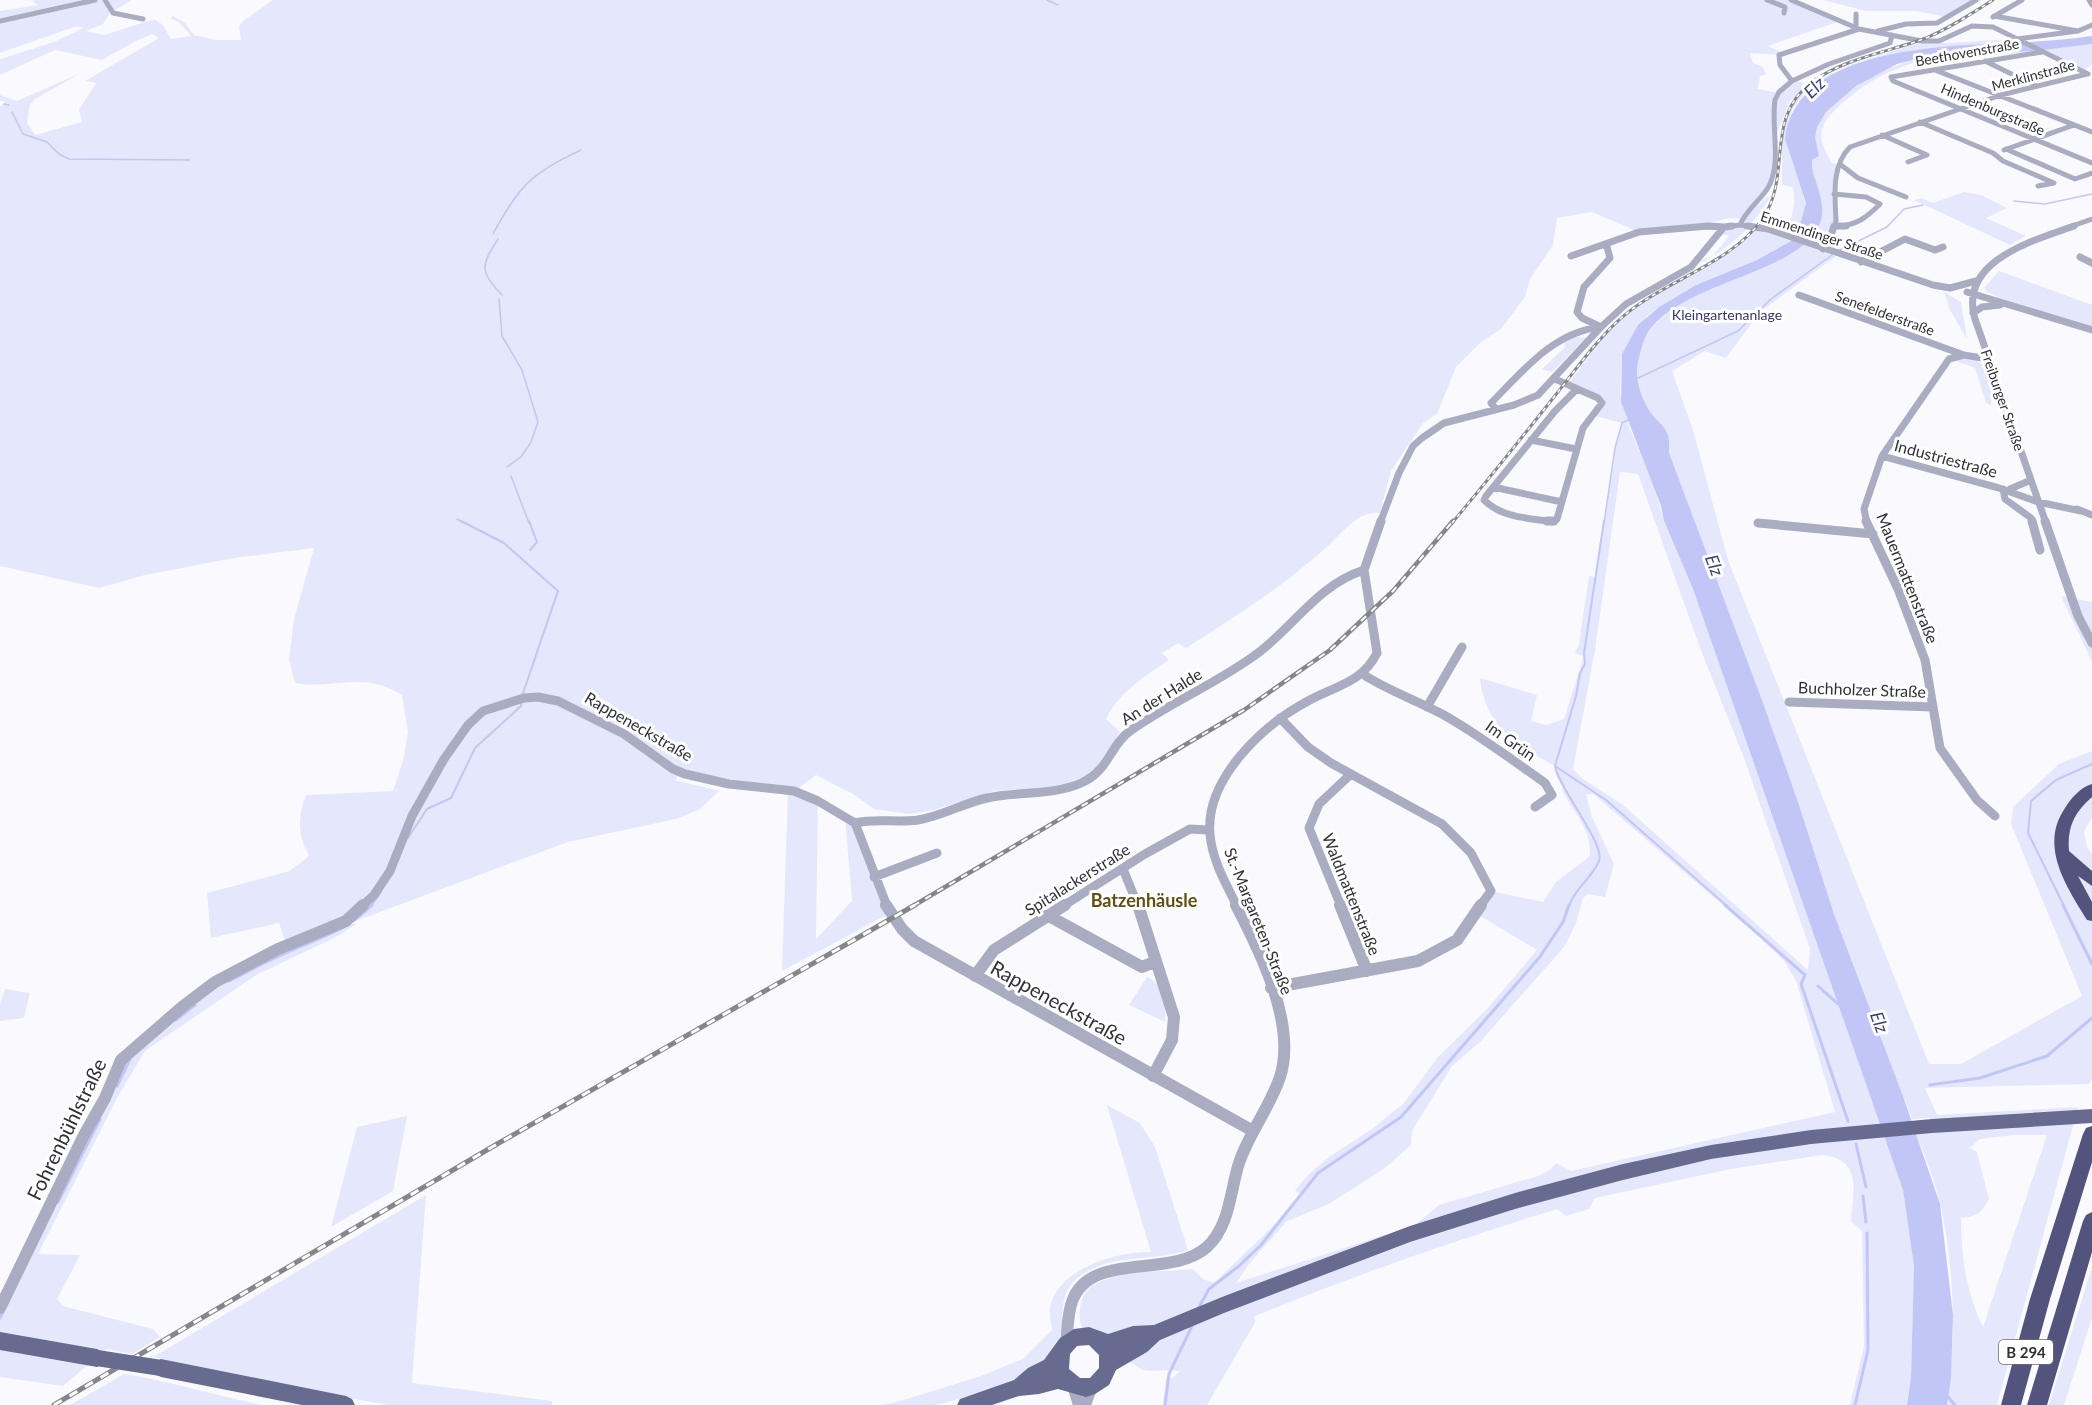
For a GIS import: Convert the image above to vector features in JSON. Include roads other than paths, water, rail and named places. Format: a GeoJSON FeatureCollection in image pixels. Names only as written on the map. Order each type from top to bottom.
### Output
{"type":"FeatureCollection","features":[{"type":"Feature","properties":{"kind":"highway"},"geometry":{"type":"LineString","coordinates":[[2092,789],[2078,800],[2066,816],[2060,836],[2061,853],[2071,881],[2092,915]]}},
{"type":"Feature","properties":{"kind":"highway"},"geometry":{"type":"LineString","coordinates":[[2061,853],[2092,880]]}},
{"type":"Feature","properties":{"kind":"highway","name":"B 294"},"geometry":{"type":"LineString","coordinates":[[2012,1405],[2040,1299],[2090,1142]]}},
{"type":"Feature","properties":{"kind":"highway","name":"B 294"},"geometry":{"type":"LineString","coordinates":[[2037,1405],[2092,1221]]}},
{"type":"Feature","properties":{"kind":"main road"},"geometry":{"type":"LineString","coordinates":[[1109,1365],[1141,1346],[1154,1334],[1222,1305],[1410,1234],[1515,1201],[1623,1172],[1711,1152],[1869,1131],[2092,1116]]}},
{"type":"Feature","properties":{"kind":"main road"},"geometry":{"type":"LineString","coordinates":[[1018,1387],[1034,1374],[1050,1366],[1074,1338],[1091,1338],[1108,1343],[1133,1335],[1154,1334]]}},
{"type":"Feature","properties":{"kind":"main road"},"geometry":{"type":"LineString","coordinates":[[966,1405],[1018,1387],[1039,1386],[1058,1380],[1078,1385],[1104,1379],[1109,1365],[1106,1349],[1091,1338]]}},
{"type":"Feature","properties":{"kind":"main road"},"geometry":{"type":"LineString","coordinates":[[5,1342],[160,1368],[346,1405]]}},
{"type":"Feature","properties":{"kind":"main road"},"geometry":{"type":"LineString","coordinates":[[1064,1348],[1060,1368],[1078,1385]]}},
{"type":"Feature","properties":{"kind":"street"},"geometry":{"type":"LineString","coordinates":[[0,21],[94,0]]}},
{"type":"Feature","properties":{"kind":"street"},"geometry":{"type":"LineString","coordinates":[[105,0],[112,13],[143,19]]}},
{"type":"Feature","properties":{"kind":"street"},"geometry":{"type":"LineString","coordinates":[[1767,0],[1785,7],[1784,13]]}},
{"type":"Feature","properties":{"kind":"street"},"geometry":{"type":"LineString","coordinates":[[1791,0],[1858,28],[1922,41],[1943,39],[1972,26],[1986,26],[2090,73]]}},
{"type":"Feature","properties":{"kind":"street"},"geometry":{"type":"LineString","coordinates":[[1876,31],[1906,24],[1937,23],[1976,0]]}},
{"type":"Feature","properties":{"kind":"street"},"geometry":{"type":"LineString","coordinates":[[1986,26],[1994,16],[2022,0]]}},
{"type":"Feature","properties":{"kind":"street"},"geometry":{"type":"LineString","coordinates":[[2090,0],[2092,5]]}},
{"type":"Feature","properties":{"kind":"street"},"geometry":{"type":"LineString","coordinates":[[1856,14],[1858,28]]}},
{"type":"Feature","properties":{"kind":"street"},"geometry":{"type":"LineString","coordinates":[[1994,16],[2078,31]]}},
{"type":"Feature","properties":{"kind":"street"},"geometry":{"type":"LineString","coordinates":[[2018,40],[2078,31],[2092,25]]}},
{"type":"Feature","properties":{"kind":"street"},"geometry":{"type":"LineString","coordinates":[[1792,81],[1780,65],[1779,55],[1858,28]]}},
{"type":"Feature","properties":{"kind":"street"},"geometry":{"type":"LineString","coordinates":[[1740,223],[1763,197],[1773,175],[1774,106],[1779,93],[1792,81],[1829,64],[1890,43],[1892,35]]}},
{"type":"Feature","properties":{"kind":"street","name":"Beethovenstraße"},"geometry":{"type":"LineString","coordinates":[[1896,76],[2041,52]]}},
{"type":"Feature","properties":{"kind":"street"},"geometry":{"type":"LineString","coordinates":[[1985,61],[2036,86]]}},
{"type":"Feature","properties":{"kind":"street"},"geometry":{"type":"LineString","coordinates":[[1935,70],[2092,132]]}},
{"type":"Feature","properties":{"kind":"street","name":"Merklinstraße"},"geometry":{"type":"LineString","coordinates":[[1820,248],[1834,226],[1837,210],[1834,194],[1835,176],[1845,152],[1850,147],[2001,95],[2090,73]]}},
{"type":"Feature","properties":{"kind":"street","name":"Hindenburgstraße"},"geometry":{"type":"LineString","coordinates":[[1896,76],[1891,77],[1893,81],[2092,163]]}},
{"type":"Feature","properties":{"kind":"street"},"geometry":{"type":"LineString","coordinates":[[1920,122],[1993,153],[2003,161],[2054,183],[2038,186]]}},
{"type":"Feature","properties":{"kind":"street"},"geometry":{"type":"LineString","coordinates":[[1993,153],[2074,125]]}},
{"type":"Feature","properties":{"kind":"street"},"geometry":{"type":"LineString","coordinates":[[1882,135],[1927,155],[1908,162]]}},
{"type":"Feature","properties":{"kind":"street"},"geometry":{"type":"LineString","coordinates":[[2006,149],[2075,179],[2092,173]]}},
{"type":"Feature","properties":{"kind":"street"},"geometry":{"type":"LineString","coordinates":[[1841,165],[1858,178],[1906,196]]}},
{"type":"Feature","properties":{"kind":"street"},"geometry":{"type":"LineString","coordinates":[[1834,194],[1866,197],[1880,204],[1858,223],[1846,228],[1834,226]]}},
{"type":"Feature","properties":{"kind":"street","name":"Freiburger Straße"},"geometry":{"type":"LineString","coordinates":[[2092,219],[2003,256],[1983,270],[1971,295],[1973,313],[1988,359],[2078,616],[2092,643]]}},
{"type":"Feature","properties":{"kind":"street","name":"Emmendinger Straße"},"geometry":{"type":"LineString","coordinates":[[1571,256],[1639,232],[1708,226],[1724,227],[1740,223],[1971,295]]}},
{"type":"Feature","properties":{"kind":"street"},"geometry":{"type":"LineString","coordinates":[[1364,675],[1372,666],[1377,653],[1364,570],[1399,473],[1413,446],[1444,423],[1534,397],[1554,380],[1601,327],[1626,304],[1690,267],[1724,227]]}},
{"type":"Feature","properties":{"kind":"street"},"geometry":{"type":"LineString","coordinates":[[1861,262],[1905,239],[1935,250],[1943,247]]}},
{"type":"Feature","properties":{"kind":"street"},"geometry":{"type":"LineString","coordinates":[[1601,327],[1582,318],[1577,312],[1584,287],[1610,258],[1607,247],[1604,245]]}},
{"type":"Feature","properties":{"kind":"street"},"geometry":{"type":"LineString","coordinates":[[2080,258],[2092,263]]}},
{"type":"Feature","properties":{"kind":"street","name":"Emmendinger Straße"},"geometry":{"type":"LineString","coordinates":[[1950,288],[1976,281]]}},
{"type":"Feature","properties":{"kind":"street","name":"Emmendinger Straße"},"geometry":{"type":"LineString","coordinates":[[1933,285],[1971,295]]}},
{"type":"Feature","properties":{"kind":"street","name":"Senefelderstraße"},"geometry":{"type":"LineString","coordinates":[[1798,294],[1964,355]]}},
{"type":"Feature","properties":{"kind":"street"},"geometry":{"type":"LineString","coordinates":[[1971,295],[2015,308]]}},
{"type":"Feature","properties":{"kind":"street"},"geometry":{"type":"LineString","coordinates":[[1971,295],[2092,330]]}},
{"type":"Feature","properties":{"kind":"street"},"geometry":{"type":"LineString","coordinates":[[1973,313],[1982,307],[2000,305]]}},
{"type":"Feature","properties":{"kind":"street"},"geometry":{"type":"LineString","coordinates":[[1496,409],[1491,403],[1544,352],[1562,338],[1582,328],[1601,327]]}},
{"type":"Feature","properties":{"kind":"street"},"geometry":{"type":"LineString","coordinates":[[1964,355],[1988,359]]}},
{"type":"Feature","properties":{"kind":"street","name":"Mauermattenstraße"},"geometry":{"type":"LineString","coordinates":[[1964,355],[1949,359],[1882,456],[1864,508],[1865,518],[1898,589],[1925,660],[1940,748],[1977,800],[1995,816]]}},
{"type":"Feature","properties":{"kind":"street"},"geometry":{"type":"LineString","coordinates":[[1554,380],[1577,389],[1598,398],[1602,403],[1583,428],[1557,519],[1553,522],[1511,514],[1487,505],[1484,500],[1493,487],[1555,411],[1577,389]]}},
{"type":"Feature","properties":{"kind":"street"},"geometry":{"type":"LineString","coordinates":[[1531,440],[1576,449]]}},
{"type":"Feature","properties":{"kind":"street","name":"Industriestraße"},"geometry":{"type":"LineString","coordinates":[[1882,456],[2092,515]]}},
{"type":"Feature","properties":{"kind":"street"},"geometry":{"type":"LineString","coordinates":[[2006,489],[2031,480]]}},
{"type":"Feature","properties":{"kind":"street"},"geometry":{"type":"LineString","coordinates":[[1493,487],[1562,502]]}},
{"type":"Feature","properties":{"kind":"street","name":"Industriestraße"},"geometry":{"type":"LineString","coordinates":[[2006,489],[2005,499],[2031,518],[2040,550]]}},
{"type":"Feature","properties":{"kind":"street"},"geometry":{"type":"LineString","coordinates":[[2045,521],[2059,513],[2077,511]]}},
{"type":"Feature","properties":{"kind":"street"},"geometry":{"type":"LineString","coordinates":[[1758,523],[1873,534]]}},
{"type":"Feature","properties":{"kind":"street","name":"An der Halde"},"geometry":{"type":"LineString","coordinates":[[855,822],[878,818],[909,821],[934,816],[994,796],[1044,793],[1080,784],[1097,773],[1120,739],[1129,732],[1260,651],[1328,587],[1354,572],[1364,570]]}},
{"type":"Feature","properties":{"kind":"street"},"geometry":{"type":"LineString","coordinates":[[1427,707],[1462,647]]}},
{"type":"Feature","properties":{"kind":"street","name":"Im Grün"},"geometry":{"type":"LineString","coordinates":[[1364,675],[1387,690],[1427,707],[1466,728],[1545,783],[1552,795],[1536,807]]}},
{"type":"Feature","properties":{"kind":"street","name":"St.-Margareten-Straße"},"geometry":{"type":"LineString","coordinates":[[1064,1348],[1071,1304],[1075,1294],[1086,1282],[1100,1274],[1117,1269],[1184,1261],[1204,1251],[1225,1218],[1239,1164],[1284,1067],[1284,1045],[1282,1023],[1271,988],[1246,923],[1222,877],[1208,830],[1211,807],[1216,792],[1245,749],[1280,718],[1309,700],[1364,675]]}},
{"type":"Feature","properties":{"kind":"street","name":"Rappeneckstraße"},"geometry":{"type":"LineString","coordinates":[[412,816],[444,759],[468,725],[483,711],[522,699],[538,697],[567,704],[624,734],[673,769],[685,774],[729,784],[795,791],[855,822],[885,905],[904,933],[925,948],[1253,1131]]}},
{"type":"Feature","properties":{"kind":"street","name":"Buchholzer Straße"},"geometry":{"type":"LineString","coordinates":[[1789,702],[1934,707]]}},
{"type":"Feature","properties":{"kind":"street","name":"Waldmattenstraße"},"geometry":{"type":"LineString","coordinates":[[1271,988],[1418,961],[1457,940],[1491,891],[1471,853],[1442,825],[1310,748],[1280,718]]}},
{"type":"Feature","properties":{"kind":"street","name":"Waldmattenstraße"},"geometry":{"type":"LineString","coordinates":[[1351,774],[1322,800],[1312,813],[1309,828],[1367,971]]}},
{"type":"Feature","properties":{"kind":"street","name":"Fohrenbühlstraße"},"geometry":{"type":"LineString","coordinates":[[0,1308],[83,1137],[105,1098],[121,1060],[182,1007],[215,982],[278,949],[346,921],[374,895],[390,871],[412,816]]}},
{"type":"Feature","properties":{"kind":"street","name":"Spitalackerstraße"},"geometry":{"type":"LineString","coordinates":[[975,976],[994,950],[1047,915],[1190,829],[1208,830]]}},
{"type":"Feature","properties":{"kind":"street"},"geometry":{"type":"LineString","coordinates":[[874,877],[937,853]]}},
{"type":"Feature","properties":{"kind":"street"},"geometry":{"type":"LineString","coordinates":[[1123,869],[1136,895],[1154,962],[1172,1005],[1174,1025],[1171,1045],[1153,1076]]}},
{"type":"Feature","properties":{"kind":"street"},"geometry":{"type":"LineString","coordinates":[[1047,915],[1142,967],[1154,962]]}},
{"type":"Feature","properties":{"kind":"street"},"geometry":{"type":"LineString","coordinates":[[1070,1318],[1091,1338]]}},
{"type":"Feature","properties":{"kind":"street"},"geometry":{"type":"LineString","coordinates":[[1078,1385],[1079,1405]]}},
{"type":"Feature","properties":{"kind":"street"},"geometry":{"type":"LineString","coordinates":[[1078,1385],[1085,1405]]}},
{"type":"Feature","properties":{"kind":"water"},"geometry":{"type":"Polygon","coordinates":[[[2092,36],[2092,44],[2036,51],[1933,55],[1897,64],[1856,86],[1826,112],[1817,127],[1815,137],[1819,156],[1812,160],[1812,167],[1822,213],[1821,220],[1810,238],[1792,253],[1711,289],[1662,317],[1646,336],[1637,368],[1638,382],[1645,402],[1667,434],[1669,453],[1763,703],[1834,914],[1903,1096],[1940,1204],[1953,1315],[1951,1378],[1947,1405],[1907,1405],[1911,1377],[1914,1266],[1903,1190],[1693,589],[1664,521],[1661,506],[1621,402],[1622,354],[1638,325],[1659,307],[1696,285],[1757,260],[1791,241],[1799,228],[1806,203],[1785,139],[1796,107],[1817,84],[1848,67],[1884,56],[1922,49],[2092,36]]]}},
{"type":"Feature","properties":{"kind":"waterway"},"geometry":{"type":"LineString","coordinates":[[1047,0],[1058,5]]}},
{"type":"Feature","properties":{"kind":"waterway"},"geometry":{"type":"LineString","coordinates":[[4,104],[9,105]]}},
{"type":"Feature","properties":{"kind":"waterway"},"geometry":{"type":"LineString","coordinates":[[12,112],[23,134],[47,142],[59,154],[69,159],[190,160]]}},
{"type":"Feature","properties":{"kind":"waterway"},"geometry":{"type":"LineString","coordinates":[[493,234],[519,192],[528,183],[550,166],[581,150]]}},
{"type":"Feature","properties":{"kind":"waterway"},"geometry":{"type":"LineString","coordinates":[[2014,201],[2045,204],[2092,194]]}},
{"type":"Feature","properties":{"kind":"waterway"},"geometry":{"type":"LineString","coordinates":[[1840,250],[1887,227],[1904,209],[1923,205]]}},
{"type":"Feature","properties":{"kind":"waterway"},"geometry":{"type":"LineString","coordinates":[[498,239],[488,256],[485,269],[486,274],[502,295]]}},
{"type":"Feature","properties":{"kind":"waterway"},"geometry":{"type":"LineString","coordinates":[[1636,379],[1738,331],[1771,299],[1832,255]]}},
{"type":"Feature","properties":{"kind":"waterway"},"geometry":{"type":"LineString","coordinates":[[499,299],[502,336],[522,370],[538,422],[531,442],[521,457],[507,467]]}},
{"type":"Feature","properties":{"kind":"waterway"},"geometry":{"type":"LineString","coordinates":[[1604,523],[1615,448],[1622,423],[1630,419]]}},
{"type":"Feature","properties":{"kind":"waterway"},"geometry":{"type":"LineString","coordinates":[[511,476],[529,523]]}},
{"type":"Feature","properties":{"kind":"waterway"},"geometry":{"type":"LineString","coordinates":[[457,519],[464,523]]}},
{"type":"Feature","properties":{"kind":"waterway"},"geometry":{"type":"LineString","coordinates":[[461,521],[504,543],[558,591],[522,696]]}},
{"type":"Feature","properties":{"kind":"waterway"},"geometry":{"type":"LineString","coordinates":[[529,521],[537,542],[530,550]]}},
{"type":"Feature","properties":{"kind":"waterway"},"geometry":{"type":"LineString","coordinates":[[1555,766],[1576,696],[1580,673],[1585,664],[1584,653],[1604,521]]}},
{"type":"Feature","properties":{"kind":"waterway"},"geometry":{"type":"LineString","coordinates":[[408,838],[427,809],[451,798],[475,748],[521,706],[521,702]]}},
{"type":"Feature","properties":{"kind":"waterway"},"geometry":{"type":"LineString","coordinates":[[2064,906],[2028,833],[2031,801],[2056,780],[2092,764]]}},
{"type":"Feature","properties":{"kind":"waterway"},"geometry":{"type":"LineString","coordinates":[[1555,766],[1606,800],[1727,906]]}},
{"type":"Feature","properties":{"kind":"waterway"},"geometry":{"type":"LineString","coordinates":[[1555,766],[1558,776],[1596,843],[1599,853],[1596,867],[1575,894],[1569,906]]}},
{"type":"Feature","properties":{"kind":"waterway"},"geometry":{"type":"LineString","coordinates":[[371,906],[381,892]]}},
{"type":"Feature","properties":{"kind":"waterway"},"geometry":{"type":"LineString","coordinates":[[1198,1309],[1209,1289],[1239,1266],[1261,1245],[1318,1173],[1401,1117],[1539,958],[1563,922],[1569,905]]}},
{"type":"Feature","properties":{"kind":"waterway"},"geometry":{"type":"LineString","coordinates":[[1725,905],[1805,975],[1801,984],[1848,1121]]}},
{"type":"Feature","properties":{"kind":"waterway"},"geometry":{"type":"LineString","coordinates":[[2063,905],[2092,964]]}},
{"type":"Feature","properties":{"kind":"waterway"},"geometry":{"type":"LineString","coordinates":[[229,981],[340,929],[371,906]]}},
{"type":"Feature","properties":{"kind":"waterway"},"geometry":{"type":"LineString","coordinates":[[1818,986],[1838,1004]]}},
{"type":"Feature","properties":{"kind":"waterway"},"geometry":{"type":"LineString","coordinates":[[176,1020],[195,1005]]}},
{"type":"Feature","properties":{"kind":"waterway"},"geometry":{"type":"LineString","coordinates":[[1930,1085],[1980,1078],[2047,1056],[2092,1018]]}},
{"type":"Feature","properties":{"kind":"waterway"},"geometry":{"type":"LineString","coordinates":[[117,1086],[130,1059]]}},
{"type":"Feature","properties":{"kind":"waterway"},"geometry":{"type":"LineString","coordinates":[[58,1202],[100,1119]]}},
{"type":"Feature","properties":{"kind":"waterway"},"geometry":{"type":"LineString","coordinates":[[1856,1144],[1866,1187]]}},
{"type":"Feature","properties":{"kind":"waterway"},"geometry":{"type":"LineString","coordinates":[[1863,1196],[1866,1222]]}},
{"type":"Feature","properties":{"kind":"waterway"},"geometry":{"type":"LineString","coordinates":[[1855,1405],[1868,1350],[1867,1233]]}},
{"type":"Feature","properties":{"kind":"waterway"},"geometry":{"type":"LineString","coordinates":[[0,1318],[3,1312]]}},
{"type":"Feature","properties":{"kind":"waterway"},"geometry":{"type":"LineString","coordinates":[[1165,1405],[1169,1374],[1192,1326]]}},
{"type":"Feature","properties":{"kind":"waterway"},"geometry":{"type":"LineString","coordinates":[[1948,1397],[1955,1405]]}},
{"type":"Feature","properties":{"kind":"railway"},"geometry":{"type":"LineString","coordinates":[[1452,523],[1587,355],[1619,320],[1636,306],[1733,248],[1763,218],[1772,201],[1783,129],[1788,113],[1797,97],[1812,82],[1853,61],[1935,34],[1993,0]]}},
{"type":"Feature","properties":{"kind":"railway"},"geometry":{"type":"LineString","coordinates":[[913,906],[1244,710],[1330,650],[1393,591],[1453,521]]}},
{"type":"Feature","properties":{"kind":"railway"},"geometry":{"type":"LineString","coordinates":[[54,1405],[492,1147],[915,905]]}},
{"type":"Feature","properties":{"kind":"district","name":"Batzenhäusle"},"geometry":{"type":"Point","coordinates":[1144,900]}},
{"type":"Feature","properties":{"kind":"water label","name":"Elz"},"geometry":{"type":"Point","coordinates":[1814,87]}},
{"type":"Feature","properties":{"kind":"water label","name":"Elz"},"geometry":{"type":"Point","coordinates":[1715,565]}},
{"type":"Feature","properties":{"kind":"water label","name":"Elz"},"geometry":{"type":"Point","coordinates":[1880,1022]}},
{"type":"Feature","properties":{"kind":"park label","name":"Kleingartenanlage"},"geometry":{"type":"Point","coordinates":[1727,314]}}]}
